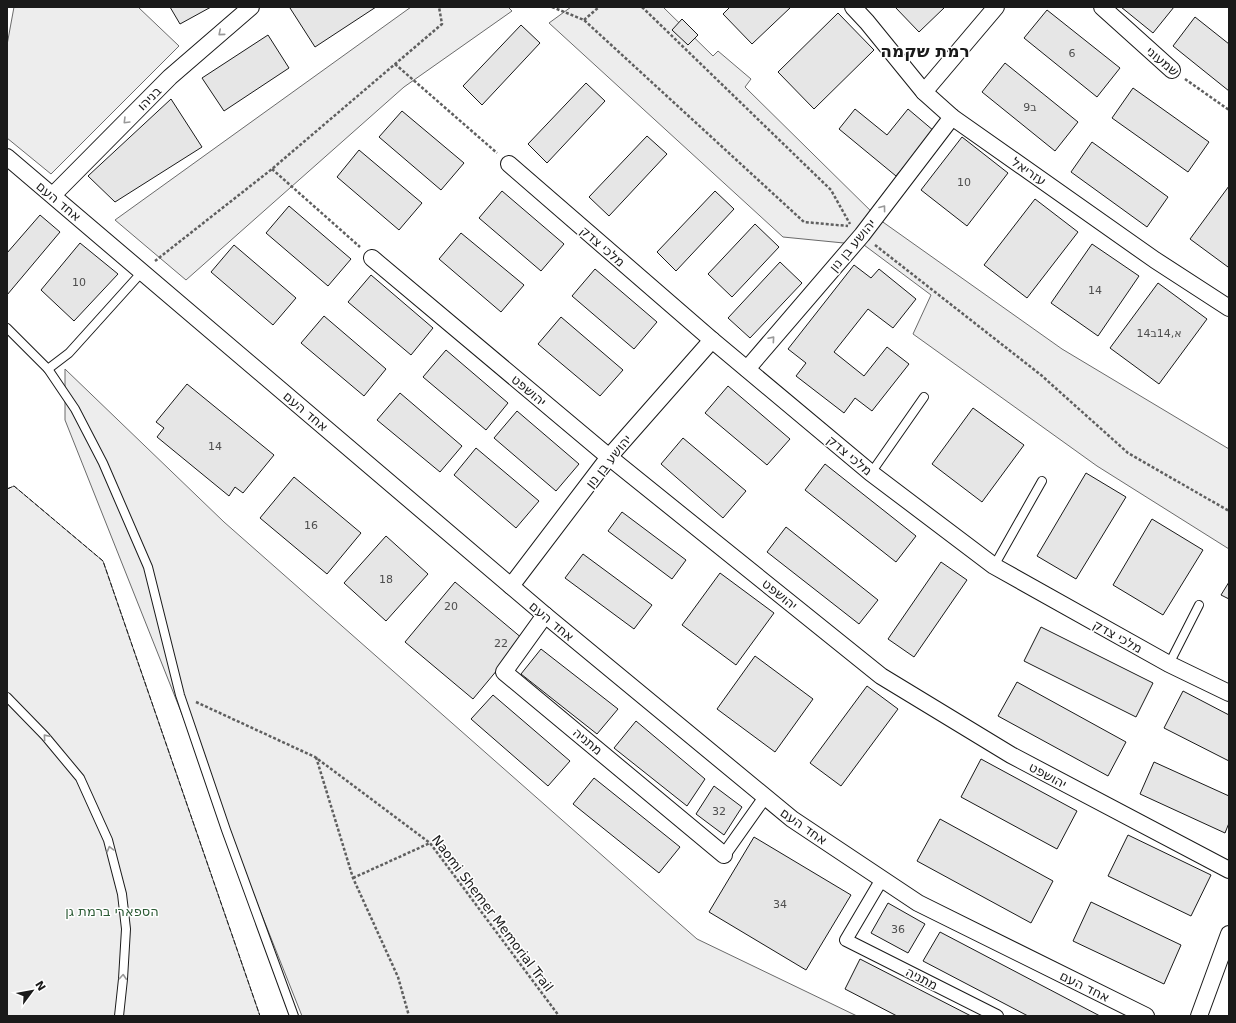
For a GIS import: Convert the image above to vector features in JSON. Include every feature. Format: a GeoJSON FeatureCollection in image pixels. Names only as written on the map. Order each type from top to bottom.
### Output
{"type":"FeatureCollection","features":[{"type":"Feature","properties":{"kind":"street","name":"בניהו"},"geometry":{"type":"LineString","coordinates":[[53,195],[170,77],[251,7]]}},
{"type":"Feature","properties":{"kind":"street","name":"עזריאל"},"geometry":{"type":"LineString","coordinates":[[853,7],[924,92],[952,117],[1155,260],[1229,308]]}},
{"type":"Feature","properties":{"kind":"street"},"geometry":{"type":"LineString","coordinates":[[924,92],[996,7]]}},
{"type":"Feature","properties":{"kind":"street","name":"שמעוני"},"geometry":{"type":"LineString","coordinates":[[1102,7],[1172,70]]}},
{"type":"Feature","properties":{"kind":"street","name":"יהושע בן נון"},"geometry":{"type":"LineString","coordinates":[[747,369],[862,235],[952,117]]}},
{"type":"Feature","properties":{"kind":"street","name":"אחד העם"},"geometry":{"type":"LineString","coordinates":[[7,157],[545,615],[792,819],[918,903],[1146,1016]]}},
{"type":"Feature","properties":{"kind":"street","name":"מלכי צדק"},"geometry":{"type":"LineString","coordinates":[[509,164],[712,340],[871,473],[994,566],[1169,664],[1229,693]]}},
{"type":"Feature","properties":{"kind":"street","name":"יהושפט"},"geometry":{"type":"LineString","coordinates":[[372,258],[609,457],[882,676],[1011,755],[1229,870]]}},
{"type":"Feature","properties":{"kind":"street","name":"יהושע בן נון"},"geometry":{"type":"LineString","coordinates":[[511,586],[609,457],[712,340]]}},
{"type":"Feature","properties":{"kind":"street","name":"מתניה"},"geometry":{"type":"LineString","coordinates":[[545,615],[504,672],[724,855]]}},
{"type":"Feature","properties":{"kind":"street"},"geometry":{"type":"LineString","coordinates":[[724,855],[765,797]]}},
{"type":"Feature","properties":{"kind":"street","name":"מתניה"},"geometry":{"type":"LineString","coordinates":[[882,879],[846,940],[998,1016]]}},
{"type":"Feature","properties":{"kind":"street"},"geometry":{"type":"LineString","coordinates":[[1199,1016],[1229,934]]}},
{"type":"Feature","properties":{"kind":"lane"},"geometry":{"type":"LineString","coordinates":[[48,369],[69,353],[142,272]]}},
{"type":"Feature","properties":{"kind":"lane"},"geometry":{"type":"LineString","coordinates":[[7,328],[48,369],[75,409],[103,463],[148,567],[180,695],[226,830],[294,1016]]}},
{"type":"Feature","properties":{"kind":"lane"},"geometry":{"type":"LineString","coordinates":[[871,473],[924,397]]}},
{"type":"Feature","properties":{"kind":"lane"},"geometry":{"type":"LineString","coordinates":[[994,566],[1042,481]]}},
{"type":"Feature","properties":{"kind":"lane"},"geometry":{"type":"LineString","coordinates":[[1169,664],[1199,605]]}},
{"type":"Feature","properties":{"kind":"lane"},"geometry":{"type":"LineString","coordinates":[[7,698],[45,736],[80,778],[108,840],[122,894],[126,929],[124,979],[119,1016]]}},
{"type":"Feature","properties":{"kind":"path"},"geometry":{"type":"LineString","coordinates":[[142,272],[272,169],[442,24],[439,7]]}},
{"type":"Feature","properties":{"kind":"path"},"geometry":{"type":"LineString","coordinates":[[552,7],[584,20],[804,222],[852,226],[831,190],[642,7]]}},
{"type":"Feature","properties":{"kind":"path"},"geometry":{"type":"LineString","coordinates":[[584,20],[599,7]]}},
{"type":"Feature","properties":{"kind":"path"},"geometry":{"type":"LineString","coordinates":[[395,64],[509,164]]}},
{"type":"Feature","properties":{"kind":"path","name":"שמעוני"},"geometry":{"type":"LineString","coordinates":[[1172,70],[1229,110]]}},
{"type":"Feature","properties":{"kind":"path"},"geometry":{"type":"LineString","coordinates":[[272,169],[372,258]]}},
{"type":"Feature","properties":{"kind":"path"},"geometry":{"type":"LineString","coordinates":[[862,235],[1041,374],[1128,453],[1229,511]]}},
{"type":"Feature","properties":{"kind":"path","name":"Naomi Shemer Memorial Trail"},"geometry":{"type":"LineString","coordinates":[[180,695],[315,756],[430,842],[559,1016]]}},
{"type":"Feature","properties":{"kind":"path"},"geometry":{"type":"LineString","coordinates":[[315,756],[353,878],[398,977],[409,1016]]}},
{"type":"Feature","properties":{"kind":"path"},"geometry":{"type":"LineString","coordinates":[[353,878],[430,842]]}},
{"type":"Feature","properties":{"kind":"shaded area"},"geometry":{"type":"Polygon","coordinates":[[[14,7],[138,7],[179,46],[51,174],[7,138],[7,45],[14,7]]]}},
{"type":"Feature","properties":{"kind":"shaded area"},"geometry":{"type":"Polygon","coordinates":[[[411,7],[508,7],[512,11],[404,87],[186,280],[115,220],[411,7]]]}},
{"type":"Feature","properties":{"kind":"shaded area"},"geometry":{"type":"Polygon","coordinates":[[[571,7],[663,7],[713,56],[718,51],[751,79],[745,87],[880,220],[1062,349],[1229,449],[1229,549],[1097,466],[913,334],[931,295],[864,245],[783,237],[549,23],[571,7]]]}},
{"type":"Feature","properties":{"kind":"shaded area"},"geometry":{"type":"Polygon","coordinates":[[[65,369],[224,522],[697,939],[857,1016],[302,1016],[65,420],[65,369]]]}},
{"type":"Feature","properties":{"kind":"shaded area","name":"הספארי ברמת גן"},"geometry":{"type":"Polygon","coordinates":[[[14,486],[103,561],[260,1016],[7,1016],[7,489],[14,486]]]}},
{"type":"Feature","properties":{"kind":"building"},"geometry":{"type":"Polygon","coordinates":[[[170,7],[211,7],[180,24],[170,7]]]}},
{"type":"Feature","properties":{"kind":"building"},"geometry":{"type":"Polygon","coordinates":[[[376,7],[315,47],[290,8],[376,7]]]}},
{"type":"Feature","properties":{"kind":"building"},"geometry":{"type":"Polygon","coordinates":[[[730,7],[791,7],[752,44],[723,14],[730,7]]]}},
{"type":"Feature","properties":{"kind":"building"},"geometry":{"type":"Polygon","coordinates":[[[895,7],[945,7],[919,32],[895,7]]]}},
{"type":"Feature","properties":{"kind":"building"},"geometry":{"type":"Polygon","coordinates":[[[1121,7],[1174,7],[1153,33],[1121,7]]]}},
{"type":"Feature","properties":{"kind":"building"},"geometry":{"type":"Polygon","coordinates":[[[1047,10],[1120,68],[1097,97],[1024,38],[1047,10]]]}},
{"type":"Feature","properties":{"kind":"building"},"geometry":{"type":"Polygon","coordinates":[[[838,13],[874,50],[814,109],[778,72],[838,13]]]}},
{"type":"Feature","properties":{"kind":"building"},"geometry":{"type":"Polygon","coordinates":[[[1195,17],[1229,44],[1229,91],[1173,46],[1195,17]]]}},
{"type":"Feature","properties":{"kind":"building"},"geometry":{"type":"Polygon","coordinates":[[[682,19],[698,35],[688,45],[672,30],[682,19]]]}},
{"type":"Feature","properties":{"kind":"building"},"geometry":{"type":"Polygon","coordinates":[[[521,25],[540,43],[482,105],[463,86],[521,25]]]}},
{"type":"Feature","properties":{"kind":"building"},"geometry":{"type":"Polygon","coordinates":[[[268,35],[289,68],[224,111],[202,78],[268,35]]]}},
{"type":"Feature","properties":{"kind":"building"},"geometry":{"type":"Polygon","coordinates":[[[1005,63],[1078,122],[1055,151],[982,92],[1005,63]]]}},
{"type":"Feature","properties":{"kind":"building"},"geometry":{"type":"Polygon","coordinates":[[[586,83],[605,101],[547,163],[528,144],[586,83]]]}},
{"type":"Feature","properties":{"kind":"building"},"geometry":{"type":"Polygon","coordinates":[[[1133,88],[1209,142],[1188,172],[1112,118],[1133,88]]]}},
{"type":"Feature","properties":{"kind":"building"},"geometry":{"type":"Polygon","coordinates":[[[171,99],[202,147],[115,202],[88,176],[171,99]]]}},
{"type":"Feature","properties":{"kind":"building"},"geometry":{"type":"Polygon","coordinates":[[[855,109],[887,135],[908,109],[934,131],[896,176],[839,129],[855,109]]]}},
{"type":"Feature","properties":{"kind":"building"},"geometry":{"type":"Polygon","coordinates":[[[402,111],[464,163],[441,190],[379,137],[402,111]]]}},
{"type":"Feature","properties":{"kind":"building"},"geometry":{"type":"Polygon","coordinates":[[[647,136],[667,154],[609,216],[589,197],[647,136]]]}},
{"type":"Feature","properties":{"kind":"building"},"geometry":{"type":"Polygon","coordinates":[[[962,137],[1008,173],[967,226],[921,190],[962,137]]]}},
{"type":"Feature","properties":{"kind":"building"},"geometry":{"type":"Polygon","coordinates":[[[1092,142],[1168,197],[1147,227],[1071,172],[1092,142]]]}},
{"type":"Feature","properties":{"kind":"building"},"geometry":{"type":"Polygon","coordinates":[[[359,150],[422,203],[399,230],[337,177],[359,150]]]}},
{"type":"Feature","properties":{"kind":"building"},"geometry":{"type":"Polygon","coordinates":[[[1229,186],[1229,265],[1228,267],[1190,239],[1229,186]]]}},
{"type":"Feature","properties":{"kind":"building"},"geometry":{"type":"Polygon","coordinates":[[[502,191],[564,244],[541,271],[479,218],[502,191]]]}},
{"type":"Feature","properties":{"kind":"building"},"geometry":{"type":"Polygon","coordinates":[[[715,191],[734,209],[676,271],[657,252],[715,191]]]}},
{"type":"Feature","properties":{"kind":"building"},"geometry":{"type":"Polygon","coordinates":[[[1035,199],[1078,232],[1027,298],[984,265],[1035,199]]]}},
{"type":"Feature","properties":{"kind":"building"},"geometry":{"type":"Polygon","coordinates":[[[289,206],[351,259],[328,286],[266,233],[289,206]]]}},
{"type":"Feature","properties":{"kind":"building"},"geometry":{"type":"Polygon","coordinates":[[[40,215],[60,232],[7,295],[7,253],[40,215]]]}},
{"type":"Feature","properties":{"kind":"building"},"geometry":{"type":"Polygon","coordinates":[[[755,224],[779,247],[732,297],[708,274],[755,224]]]}},
{"type":"Feature","properties":{"kind":"building"},"geometry":{"type":"Polygon","coordinates":[[[461,233],[524,285],[501,312],[439,259],[461,233]]]}},
{"type":"Feature","properties":{"kind":"building"},"geometry":{"type":"Polygon","coordinates":[[[80,243],[118,274],[74,321],[41,290],[80,243]]]}},
{"type":"Feature","properties":{"kind":"building"},"geometry":{"type":"Polygon","coordinates":[[[1092,244],[1139,276],[1098,336],[1051,303],[1092,244]]]}},
{"type":"Feature","properties":{"kind":"building"},"geometry":{"type":"Polygon","coordinates":[[[234,245],[296,298],[273,325],[211,272],[234,245]]]}},
{"type":"Feature","properties":{"kind":"building"},"geometry":{"type":"Polygon","coordinates":[[[780,262],[802,283],[750,338],[728,318],[780,262]]]}},
{"type":"Feature","properties":{"kind":"building"},"geometry":{"type":"Polygon","coordinates":[[[854,265],[871,278],[879,269],[916,299],[893,328],[868,309],[834,352],[864,376],[887,347],[909,364],[872,411],[855,398],[844,413],[796,376],[806,363],[788,349],[854,265]]]}},
{"type":"Feature","properties":{"kind":"building"},"geometry":{"type":"Polygon","coordinates":[[[595,269],[657,322],[634,349],[572,296],[595,269]]]}},
{"type":"Feature","properties":{"kind":"building"},"geometry":{"type":"Polygon","coordinates":[[[371,275],[433,328],[411,355],[348,302],[371,275]]]}},
{"type":"Feature","properties":{"kind":"building"},"geometry":{"type":"Polygon","coordinates":[[[1158,283],[1207,319],[1159,384],[1110,348],[1158,283]]]}},
{"type":"Feature","properties":{"kind":"building"},"geometry":{"type":"Polygon","coordinates":[[[324,316],[386,369],[364,396],[301,343],[324,316]]]}},
{"type":"Feature","properties":{"kind":"building"},"geometry":{"type":"Polygon","coordinates":[[[561,317],[623,370],[600,396],[538,344],[561,317]]]}},
{"type":"Feature","properties":{"kind":"building"},"geometry":{"type":"Polygon","coordinates":[[[446,350],[508,403],[486,430],[423,377],[446,350]]]}},
{"type":"Feature","properties":{"kind":"building"},"geometry":{"type":"Polygon","coordinates":[[[187,384],[274,455],[243,493],[235,487],[229,496],[157,437],[164,428],[156,422],[187,384]]]}},
{"type":"Feature","properties":{"kind":"building"},"geometry":{"type":"Polygon","coordinates":[[[728,386],[790,439],[767,465],[705,413],[728,386]]]}},
{"type":"Feature","properties":{"kind":"building"},"geometry":{"type":"Polygon","coordinates":[[[400,393],[462,446],[440,472],[377,420],[400,393]]]}},
{"type":"Feature","properties":{"kind":"building"},"geometry":{"type":"Polygon","coordinates":[[[973,408],[1024,445],[982,502],[932,464],[973,408]]]}},
{"type":"Feature","properties":{"kind":"building"},"geometry":{"type":"Polygon","coordinates":[[[517,411],[579,464],[556,491],[494,438],[517,411]]]}},
{"type":"Feature","properties":{"kind":"building"},"geometry":{"type":"Polygon","coordinates":[[[683,438],[746,491],[723,518],[661,464],[683,438]]]}},
{"type":"Feature","properties":{"kind":"building"},"geometry":{"type":"Polygon","coordinates":[[[476,448],[539,501],[516,528],[454,475],[476,448]]]}},
{"type":"Feature","properties":{"kind":"building"},"geometry":{"type":"Polygon","coordinates":[[[825,464],[916,536],[896,562],[805,490],[825,464]]]}},
{"type":"Feature","properties":{"kind":"building"},"geometry":{"type":"Polygon","coordinates":[[[1086,473],[1126,497],[1076,579],[1037,556],[1086,473]]]}},
{"type":"Feature","properties":{"kind":"building"},"geometry":{"type":"Polygon","coordinates":[[[294,477],[361,533],[327,574],[260,518],[294,477]]]}},
{"type":"Feature","properties":{"kind":"building"},"geometry":{"type":"Polygon","coordinates":[[[622,512],[686,560],[672,579],[608,531],[622,512]]]}},
{"type":"Feature","properties":{"kind":"building"},"geometry":{"type":"Polygon","coordinates":[[[1152,519],[1203,550],[1163,615],[1113,585],[1152,519]]]}},
{"type":"Feature","properties":{"kind":"building"},"geometry":{"type":"Polygon","coordinates":[[[786,527],[878,600],[859,624],[767,552],[786,527]]]}},
{"type":"Feature","properties":{"kind":"building"},"geometry":{"type":"Polygon","coordinates":[[[386,536],[428,574],[386,621],[344,583],[386,536]]]}},
{"type":"Feature","properties":{"kind":"building"},"geometry":{"type":"Polygon","coordinates":[[[583,554],[652,605],[634,629],[565,578],[583,554]]]}},
{"type":"Feature","properties":{"kind":"building"},"geometry":{"type":"Polygon","coordinates":[[[941,562],[967,580],[914,657],[888,639],[941,562]]]}},
{"type":"Feature","properties":{"kind":"building"},"geometry":{"type":"Polygon","coordinates":[[[720,573],[774,613],[736,665],[682,625],[720,573]]]}},
{"type":"Feature","properties":{"kind":"building"},"geometry":{"type":"Polygon","coordinates":[[[455,582],[523,639],[473,699],[405,642],[455,582]]]}},
{"type":"Feature","properties":{"kind":"building"},"geometry":{"type":"Polygon","coordinates":[[[1229,582],[1229,599],[1221,595],[1229,582]]]}},
{"type":"Feature","properties":{"kind":"building"},"geometry":{"type":"Polygon","coordinates":[[[1041,627],[1153,683],[1136,717],[1024,661],[1041,627]]]}},
{"type":"Feature","properties":{"kind":"building"},"geometry":{"type":"Polygon","coordinates":[[[541,649],[618,709],[597,734],[521,674],[541,649]]]}},
{"type":"Feature","properties":{"kind":"building"},"geometry":{"type":"Polygon","coordinates":[[[755,656],[813,699],[775,752],[717,709],[755,656]]]}},
{"type":"Feature","properties":{"kind":"building"},"geometry":{"type":"Polygon","coordinates":[[[1017,682],[1126,742],[1108,776],[998,716],[1017,682]]]}},
{"type":"Feature","properties":{"kind":"building"},"geometry":{"type":"Polygon","coordinates":[[[867,686],[898,709],[841,786],[810,763],[867,686]]]}},
{"type":"Feature","properties":{"kind":"building"},"geometry":{"type":"Polygon","coordinates":[[[1183,691],[1229,715],[1229,761],[1164,728],[1183,691]]]}},
{"type":"Feature","properties":{"kind":"building"},"geometry":{"type":"Polygon","coordinates":[[[493,695],[570,761],[548,786],[471,719],[493,695]]]}},
{"type":"Feature","properties":{"kind":"building"},"geometry":{"type":"Polygon","coordinates":[[[636,721],[705,779],[687,806],[614,748],[636,721]]]}},
{"type":"Feature","properties":{"kind":"building"},"geometry":{"type":"Polygon","coordinates":[[[981,759],[1077,811],[1057,849],[961,797],[981,759]]]}},
{"type":"Feature","properties":{"kind":"building"},"geometry":{"type":"Polygon","coordinates":[[[1154,762],[1229,796],[1229,823],[1225,833],[1140,794],[1154,762]]]}},
{"type":"Feature","properties":{"kind":"building"},"geometry":{"type":"Polygon","coordinates":[[[594,778],[680,847],[659,873],[573,804],[594,778]]]}},
{"type":"Feature","properties":{"kind":"building"},"geometry":{"type":"Polygon","coordinates":[[[714,786],[742,807],[724,835],[696,814],[714,786]]]}},
{"type":"Feature","properties":{"kind":"building"},"geometry":{"type":"Polygon","coordinates":[[[940,819],[1053,881],[1031,923],[917,861],[940,819]]]}},
{"type":"Feature","properties":{"kind":"building"},"geometry":{"type":"Polygon","coordinates":[[[1128,835],[1211,875],[1191,916],[1108,876],[1128,835]]]}},
{"type":"Feature","properties":{"kind":"building"},"geometry":{"type":"Polygon","coordinates":[[[754,837],[851,895],[806,970],[709,912],[754,837]]]}},
{"type":"Feature","properties":{"kind":"building"},"geometry":{"type":"Polygon","coordinates":[[[1091,902],[1181,945],[1164,984],[1073,941],[1091,902]]]}},
{"type":"Feature","properties":{"kind":"building"},"geometry":{"type":"Polygon","coordinates":[[[888,903],[925,924],[908,953],[871,933],[888,903]]]}},
{"type":"Feature","properties":{"kind":"building"},"geometry":{"type":"Polygon","coordinates":[[[940,932],[1100,1016],[1028,1016],[923,961],[940,932]]]}},
{"type":"Feature","properties":{"kind":"building"},"geometry":{"type":"Polygon","coordinates":[[[860,959],[971,1016],[897,1016],[845,989],[860,959]]]}},
{"type":"Feature","properties":{"kind":"fence"},"geometry":{"type":"LineString","coordinates":[[7,489],[14,486],[103,561],[260,1016]]}},
{"type":"Feature","properties":{"kind":"district","name":"רמת שקמה"},"geometry":{"type":"Point","coordinates":[925,51]}}]}
